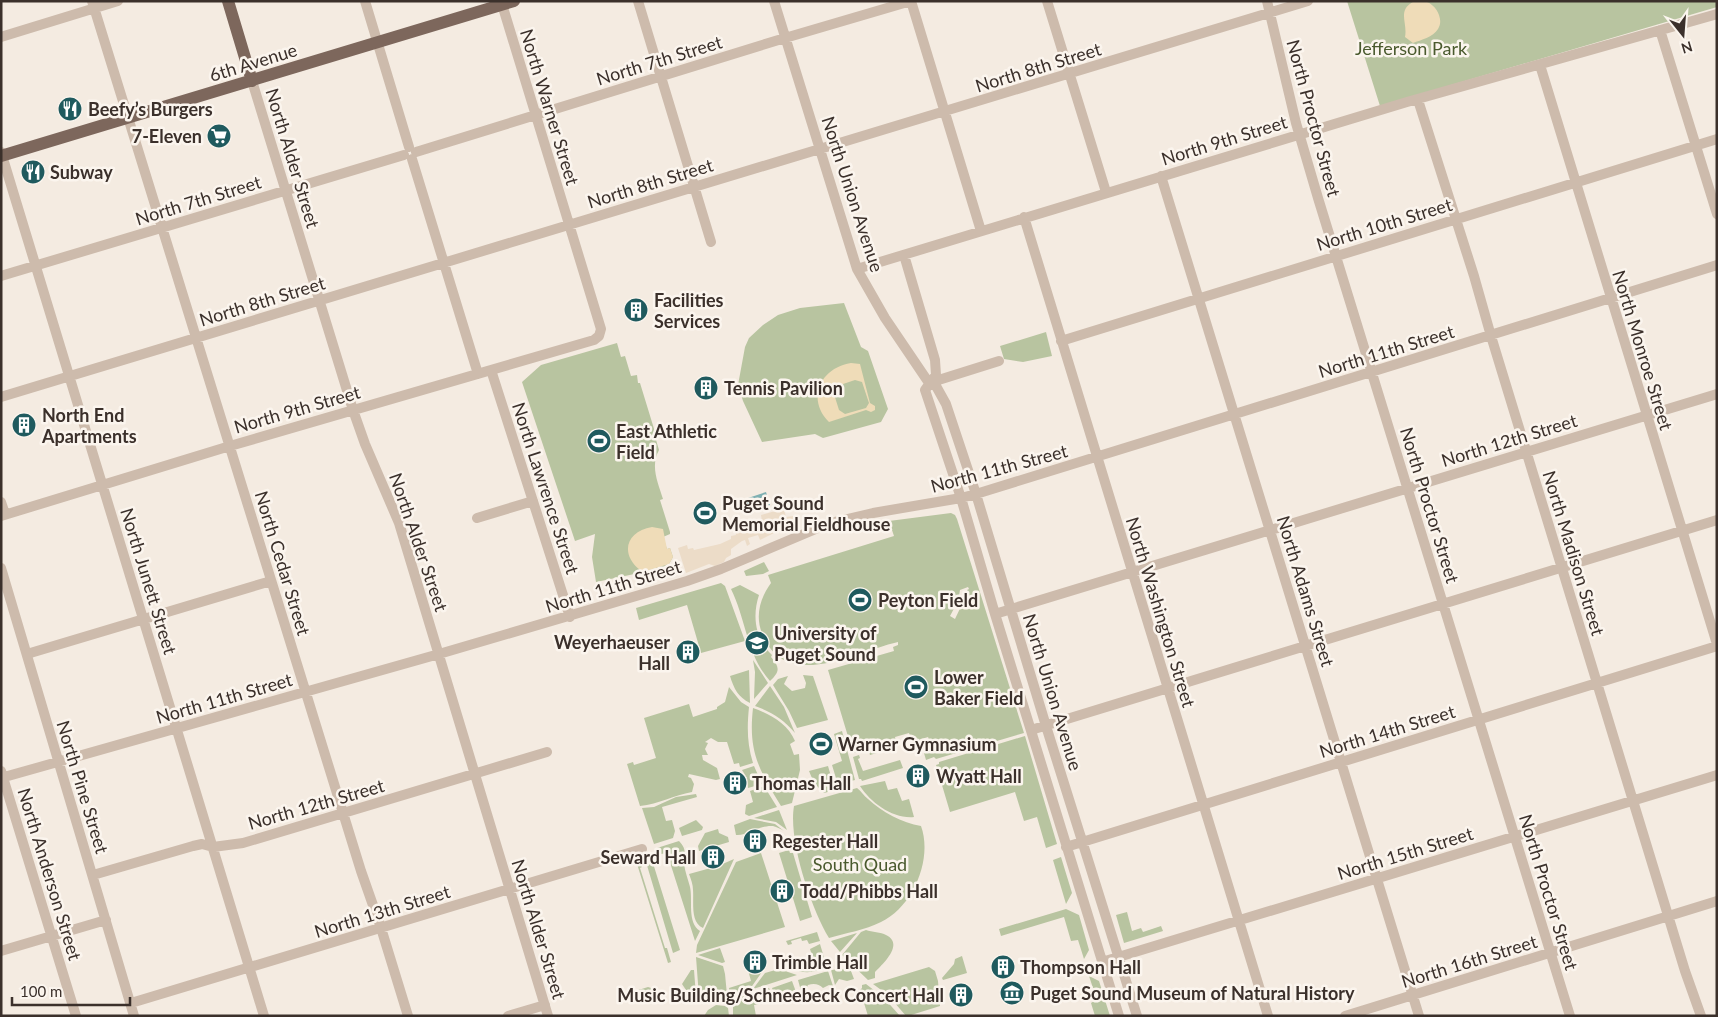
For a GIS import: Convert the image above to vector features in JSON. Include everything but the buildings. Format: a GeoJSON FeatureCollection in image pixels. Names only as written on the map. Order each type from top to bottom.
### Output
{"type":"FeatureCollection","features":[{"type":"Feature","properties":{"kind":"main road"},"geometry":{"type":"LineString","coordinates":[[228,1],[252,81]]}},
{"type":"Feature","properties":{"kind":"main road","name":"6th Avenue"},"geometry":{"type":"LineString","coordinates":[[2,154],[378,43],[506,2]]}},
{"type":"Feature","properties":{"kind":"street"},"geometry":{"type":"LineString","coordinates":[[1,37],[93,5],[118,1]]}},
{"type":"Feature","properties":{"kind":"street"},"geometry":{"type":"LineString","coordinates":[[365,1],[478,374]]}},
{"type":"Feature","properties":{"kind":"street"},"geometry":{"type":"LineString","coordinates":[[638,1],[711,242]]}},
{"type":"Feature","properties":{"kind":"street","name":"North Union Avenue"},"geometry":{"type":"LineString","coordinates":[[774,1],[857,269],[863,283],[885,318],[929,383],[936,386],[946,404],[976,494],[1137,1016]]}},
{"type":"Feature","properties":{"kind":"street"},"geometry":{"type":"LineString","coordinates":[[911,1],[981,231]]}},
{"type":"Feature","properties":{"kind":"street","name":"North 7th Street"},"geometry":{"type":"LineString","coordinates":[[1,276],[911,1]]}},
{"type":"Feature","properties":{"kind":"street"},"geometry":{"type":"LineString","coordinates":[[1047,1],[1106,192]]}},
{"type":"Feature","properties":{"kind":"street","name":"North Proctor Street"},"geometry":{"type":"LineString","coordinates":[[1267,1],[1299,135],[1570,1016]]}},
{"type":"Feature","properties":{"kind":"street","name":"North 8th Street"},"geometry":{"type":"LineString","coordinates":[[1,397],[1308,1]]}},
{"type":"Feature","properties":{"kind":"street","name":"North Warner Street"},"geometry":{"type":"LineString","coordinates":[[506,2],[536,115],[602,329],[601,333]]}},
{"type":"Feature","properties":{"kind":"street","name":"North Cedar Street"},"geometry":{"type":"LineString","coordinates":[[93,5],[343,813],[408,1016]]}},
{"type":"Feature","properties":{"kind":"street","name":"North 9th Street"},"geometry":{"type":"LineString","coordinates":[[857,269],[1106,192],[1717,14]]}},
{"type":"Feature","properties":{"kind":"street"},"geometry":{"type":"LineString","coordinates":[[1660,30],[1717,214]]}},
{"type":"Feature","properties":{"kind":"street","name":"North Monroe Street"},"geometry":{"type":"LineString","coordinates":[[1540,65],[1717,645]]}},
{"type":"Feature","properties":{"kind":"street","name":"North Alder Street"},"geometry":{"type":"LineString","coordinates":[[252,81],[353,410],[393,507],[476,774],[548,1016]]}},
{"type":"Feature","properties":{"kind":"street","name":"North Madison Street"},"geometry":{"type":"LineString","coordinates":[[1418,100],[1474,276],[1490,336],[1668,916],[1701,1016]]}},
{"type":"Feature","properties":{"kind":"street","name":"North 10th Street"},"geometry":{"type":"LineString","coordinates":[[1061,341],[1717,139]]}},
{"type":"Feature","properties":{"kind":"street","name":"North Junett Street"},"geometry":{"type":"LineString","coordinates":[[2,154],[264,1016]]}},
{"type":"Feature","properties":{"kind":"street","name":"North Adams Street"},"geometry":{"type":"LineString","coordinates":[[1161,176],[1419,1016]]}},
{"type":"Feature","properties":{"kind":"street","name":"North Washington Street"},"geometry":{"type":"LineString","coordinates":[[1024,217],[1268,1016]]}},
{"type":"Feature","properties":{"kind":"street","name":"North Union Avenue"},"geometry":{"type":"LineString","coordinates":[[904,255],[935,360],[936,375],[925,390],[961,498],[1030,730],[1119,1016]]}},
{"type":"Feature","properties":{"kind":"street","name":"North 11th Street"},"geometry":{"type":"LineString","coordinates":[[2,775],[177,729],[570,617],[721,569],[830,523],[976,494],[1717,266]]}},
{"type":"Feature","properties":{"kind":"street","name":"North 9th Street"},"geometry":{"type":"LineString","coordinates":[[3,515],[230,446],[594,340],[601,333]]}},
{"type":"Feature","properties":{"kind":"street"},"geometry":{"type":"LineString","coordinates":[[929,383],[999,361]]}},
{"type":"Feature","properties":{"kind":"street","name":"North Lawrence Street"},"geometry":{"type":"LineString","coordinates":[[491,370],[570,617]]}},
{"type":"Feature","properties":{"kind":"street","name":"North 12th Street"},"geometry":{"type":"LineString","coordinates":[[995,614],[1717,394]]}},
{"type":"Feature","properties":{"kind":"street"},"geometry":{"type":"LineString","coordinates":[[477,518],[533,501]]}},
{"type":"Feature","properties":{"kind":"street"},"geometry":{"type":"LineString","coordinates":[[1,502],[3,515]]}},
{"type":"Feature","properties":{"kind":"street"},"geometry":{"type":"LineString","coordinates":[[1030,730],[1717,520]]}},
{"type":"Feature","properties":{"kind":"street","name":"North Pine Street"},"geometry":{"type":"LineString","coordinates":[[1,568],[6,603],[27,654],[134,1016]]}},
{"type":"Feature","properties":{"kind":"street"},"geometry":{"type":"LineString","coordinates":[[27,654],[271,581]]}},
{"type":"Feature","properties":{"kind":"street","name":"North 14th Street"},"geometry":{"type":"LineString","coordinates":[[1066,847],[1717,645]]}},
{"type":"Feature","properties":{"kind":"street","name":"North 12th Street"},"geometry":{"type":"LineString","coordinates":[[93,875],[202,844],[213,847],[243,843],[547,752]]}},
{"type":"Feature","properties":{"kind":"street","name":"North Anderson Street"},"geometry":{"type":"LineString","coordinates":[[2,775],[76,1016]]}},
{"type":"Feature","properties":{"kind":"street","name":"North 15th Street"},"geometry":{"type":"LineString","coordinates":[[1102,962],[1717,775]]}},
{"type":"Feature","properties":{"kind":"street","name":"North 13th Street"},"geometry":{"type":"LineString","coordinates":[[131,1003],[642,849]]}},
{"type":"Feature","properties":{"kind":"street","name":"North 16th Street"},"geometry":{"type":"LineString","coordinates":[[1345,1016],[1717,901]]}},
{"type":"Feature","properties":{"kind":"street"},"geometry":{"type":"LineString","coordinates":[[1,951],[106,920]]}},
{"type":"Feature","properties":{"kind":"street"},"geometry":{"type":"LineString","coordinates":[[508,1016],[545,1005]]}},
{"type":"Feature","properties":{"kind":"green space","name":"Jefferson Park"},"geometry":{"type":"Polygon","coordinates":[[[1347,1],[1717,1],[1717,7],[1380,106],[1347,1]]]}},
{"type":"Feature","properties":{"kind":"green space"},"geometry":{"type":"Polygon","coordinates":[[[844,303],[861,347],[868,351],[888,409],[881,422],[823,438],[815,434],[762,442],[743,401],[738,385],[745,347],[749,338],[778,315],[800,308],[844,303]]]}},
{"type":"Feature","properties":{"kind":"green space"},"geometry":{"type":"Polygon","coordinates":[[[1046,332],[1052,356],[1023,362],[1004,359],[1000,346],[1046,332]]]}},
{"type":"Feature","properties":{"kind":"green space","name":"East Athletic Field"},"geometry":{"type":"Polygon","coordinates":[[[617,343],[621,357],[625,356],[631,376],[637,375],[655,432],[659,450],[656,456],[655,468],[663,499],[660,500],[670,532],[670,534],[663,537],[667,549],[670,548],[673,557],[669,564],[660,568],[596,582],[592,557],[595,534],[575,541],[522,382],[541,365],[617,343]]]}},
{"type":"Feature","properties":{"kind":"green space"},"geometry":{"type":"Polygon","coordinates":[[[951,513],[955,515],[1024,733],[936,759],[934,757],[926,760],[924,753],[934,750],[928,737],[912,742],[909,733],[895,737],[897,747],[870,755],[868,748],[853,753],[828,670],[894,651],[893,647],[898,645],[898,642],[823,664],[804,665],[787,661],[773,651],[762,633],[759,620],[761,601],[771,583],[768,575],[894,536],[889,521],[951,513]],[[968,587],[960,590],[958,601],[950,616],[955,619],[965,598],[969,597],[965,596],[968,594],[967,590],[969,589],[968,587]]]}},
{"type":"Feature","properties":{"kind":"green space"},"geometry":{"type":"Polygon","coordinates":[[[764,562],[769,571],[763,574],[746,576],[744,571],[764,562]]]}},
{"type":"Feature","properties":{"kind":"green space"},"geometry":{"type":"Polygon","coordinates":[[[721,583],[725,586],[745,641],[701,653],[687,605],[639,620],[636,608],[721,583]]]}},
{"type":"Feature","properties":{"kind":"green space"},"geometry":{"type":"Polygon","coordinates":[[[740,585],[759,595],[756,627],[762,642],[772,655],[771,657],[778,669],[776,675],[770,681],[756,660],[731,589],[740,585]]]}},
{"type":"Feature","properties":{"kind":"green space"},"geometry":{"type":"Polygon","coordinates":[[[753,660],[768,683],[754,699],[755,672],[753,660]]]}},
{"type":"Feature","properties":{"kind":"green space"},"geometry":{"type":"Polygon","coordinates":[[[749,670],[750,703],[737,692],[730,676],[749,670]]]}},
{"type":"Feature","properties":{"kind":"green space"},"geometry":{"type":"Polygon","coordinates":[[[803,675],[813,676],[828,720],[797,728],[773,685],[778,679],[788,676],[784,684],[792,691],[805,688],[806,683],[803,675]]]}},
{"type":"Feature","properties":{"kind":"green space"},"geometry":{"type":"Polygon","coordinates":[[[770,686],[784,707],[795,733],[777,716],[755,706],[770,686]]]}},
{"type":"Feature","properties":{"kind":"green space"},"geometry":{"type":"Polygon","coordinates":[[[729,687],[741,702],[749,707],[748,735],[753,763],[740,767],[739,763],[734,764],[727,742],[718,742],[711,738],[705,742],[708,743],[705,749],[708,755],[702,755],[703,760],[717,768],[720,779],[716,780],[689,774],[688,777],[691,778],[694,784],[692,792],[640,806],[627,764],[633,762],[634,765],[656,758],[644,718],[689,704],[693,717],[717,709],[717,707],[725,702],[729,687]]]}},
{"type":"Feature","properties":{"kind":"green space"},"geometry":{"type":"Polygon","coordinates":[[[753,708],[778,720],[795,741],[790,744],[794,755],[799,754],[800,770],[792,803],[781,806],[761,771],[752,737],[753,708]]]}},
{"type":"Feature","properties":{"kind":"green space"},"geometry":{"type":"Polygon","coordinates":[[[842,731],[855,780],[851,781],[852,784],[839,788],[832,765],[842,761],[834,734],[842,731]]]}},
{"type":"Feature","properties":{"kind":"green space"},"geometry":{"type":"Polygon","coordinates":[[[1025,736],[1057,844],[1046,848],[1037,817],[1024,821],[1015,792],[950,812],[936,765],[939,762],[1025,736]]]}},
{"type":"Feature","properties":{"kind":"green space"},"geometry":{"type":"Polygon","coordinates":[[[859,755],[860,758],[858,759],[863,771],[900,760],[903,768],[862,781],[859,779],[853,757],[859,755]]]}},
{"type":"Feature","properties":{"kind":"green space"},"geometry":{"type":"Polygon","coordinates":[[[754,766],[762,784],[748,788],[747,778],[742,770],[754,766]]]}},
{"type":"Feature","properties":{"kind":"green space"},"geometry":{"type":"Polygon","coordinates":[[[828,766],[835,790],[824,793],[814,783],[809,771],[828,766]]]}},
{"type":"Feature","properties":{"kind":"green space"},"geometry":{"type":"Polygon","coordinates":[[[885,781],[888,790],[897,788],[902,801],[909,799],[914,817],[898,815],[883,809],[860,786],[885,781]]]}},
{"type":"Feature","properties":{"kind":"green space"},"geometry":{"type":"Polygon","coordinates":[[[764,786],[777,807],[749,816],[745,814],[746,805],[753,802],[750,791],[764,786]]]}},
{"type":"Feature","properties":{"kind":"green space","name":"South Quad"},"geometry":{"type":"Polygon","coordinates":[[[857,788],[886,812],[900,820],[921,826],[924,839],[922,867],[918,881],[911,894],[892,915],[869,927],[829,938],[815,910],[802,874],[794,837],[794,806],[857,788]]]}},
{"type":"Feature","properties":{"kind":"green space"},"geometry":{"type":"Polygon","coordinates":[[[696,794],[697,797],[662,807],[666,821],[672,820],[675,831],[673,838],[654,844],[642,808],[654,807],[676,797],[696,794]]]}},
{"type":"Feature","properties":{"kind":"green space"},"geometry":{"type":"Polygon","coordinates":[[[779,810],[787,830],[776,822],[754,818],[779,810]]]}},
{"type":"Feature","properties":{"kind":"green space"},"geometry":{"type":"Polygon","coordinates":[[[750,819],[775,824],[784,831],[774,826],[768,826],[736,835],[734,825],[750,819]]]}},
{"type":"Feature","properties":{"kind":"green space"},"geometry":{"type":"Polygon","coordinates":[[[696,820],[703,827],[702,830],[682,836],[679,828],[696,820]]]}},
{"type":"Feature","properties":{"kind":"green space"},"geometry":{"type":"Polygon","coordinates":[[[718,829],[719,833],[728,837],[729,842],[699,851],[698,846],[705,833],[718,829]]]}},
{"type":"Feature","properties":{"kind":"green space"},"geometry":{"type":"Polygon","coordinates":[[[679,841],[684,850],[684,864],[691,892],[693,923],[700,931],[695,941],[667,853],[661,854],[657,848],[679,841]]]}},
{"type":"Feature","properties":{"kind":"green space"},"geometry":{"type":"Polygon","coordinates":[[[789,850],[790,853],[793,853],[812,917],[800,921],[779,853],[789,850]]]}},
{"type":"Feature","properties":{"kind":"green space"},"geometry":{"type":"Polygon","coordinates":[[[761,853],[785,927],[696,953],[697,945],[736,862],[761,853]]]}},
{"type":"Feature","properties":{"kind":"green space"},"geometry":{"type":"Polygon","coordinates":[[[1061,857],[1072,893],[1066,904],[1053,860],[1061,857]]]}},
{"type":"Feature","properties":{"kind":"green space"},"geometry":{"type":"Polygon","coordinates":[[[734,859],[703,928],[694,917],[693,888],[689,874],[718,866],[734,859]]]}},
{"type":"Feature","properties":{"kind":"green space"},"geometry":{"type":"Polygon","coordinates":[[[652,860],[680,950],[673,953],[646,862],[652,860]]]}},
{"type":"Feature","properties":{"kind":"green space"},"geometry":{"type":"Polygon","coordinates":[[[641,863],[642,867],[640,868],[671,962],[668,963],[637,864],[641,863]]]}},
{"type":"Feature","properties":{"kind":"green space"},"geometry":{"type":"Polygon","coordinates":[[[1066,909],[1079,915],[1089,950],[1084,959],[1078,940],[1071,941],[1064,917],[1001,936],[999,929],[1066,909]]]}},
{"type":"Feature","properties":{"kind":"green space"},"geometry":{"type":"Polygon","coordinates":[[[1127,912],[1132,931],[1141,928],[1143,932],[1161,926],[1163,931],[1124,943],[1116,915],[1127,912]]]}},
{"type":"Feature","properties":{"kind":"green space"},"geometry":{"type":"Polygon","coordinates":[[[866,930],[886,935],[893,944],[890,954],[875,972],[875,978],[868,980],[842,955],[861,932],[866,930]]]}},
{"type":"Feature","properties":{"kind":"green space"},"geometry":{"type":"Polygon","coordinates":[[[817,932],[820,941],[809,944],[807,940],[802,941],[801,938],[791,941],[792,944],[788,945],[786,941],[817,932]]]}},
{"type":"Feature","properties":{"kind":"green space"},"geometry":{"type":"Polygon","coordinates":[[[857,933],[840,952],[831,941],[857,933]]]}},
{"type":"Feature","properties":{"kind":"green space"},"geometry":{"type":"Polygon","coordinates":[[[820,944],[826,964],[820,969],[803,972],[778,964],[790,961],[789,957],[792,956],[797,970],[815,965],[810,949],[820,944]]]}},
{"type":"Feature","properties":{"kind":"green space"},"geometry":{"type":"Polygon","coordinates":[[[720,948],[725,962],[722,963],[698,955],[720,948]]]}},
{"type":"Feature","properties":{"kind":"green space"},"geometry":{"type":"Polygon","coordinates":[[[962,956],[967,973],[943,980],[942,978],[954,964],[955,959],[962,956]]]}},
{"type":"Feature","properties":{"kind":"green space"},"geometry":{"type":"Polygon","coordinates":[[[696,957],[723,966],[727,995],[708,998],[699,997],[696,957]]]}},
{"type":"Feature","properties":{"kind":"green space"},"geometry":{"type":"Polygon","coordinates":[[[929,967],[935,971],[938,981],[940,1006],[908,1016],[888,995],[873,984],[929,967]]]}},
{"type":"Feature","properties":{"kind":"green space"},"geometry":{"type":"Polygon","coordinates":[[[751,968],[753,972],[764,969],[750,989],[730,995],[729,988],[751,981],[748,970],[751,968]]]}},
{"type":"Feature","properties":{"kind":"green space"},"geometry":{"type":"Polygon","coordinates":[[[779,969],[797,975],[753,989],[765,973],[779,969]]]}},
{"type":"Feature","properties":{"kind":"green space"},"geometry":{"type":"Polygon","coordinates":[[[842,969],[851,971],[854,979],[847,981],[839,979],[835,985],[831,970],[842,969]]]}},
{"type":"Feature","properties":{"kind":"green space"},"geometry":{"type":"Polygon","coordinates":[[[691,970],[694,970],[696,996],[686,990],[682,984],[691,970]]]}},
{"type":"Feature","properties":{"kind":"green space"},"geometry":{"type":"Polygon","coordinates":[[[828,971],[833,986],[829,985],[823,988],[810,984],[801,991],[798,980],[828,971]]]}},
{"type":"Feature","properties":{"kind":"green space"},"geometry":{"type":"Polygon","coordinates":[[[1089,976],[1099,981],[1110,1016],[1095,1016],[1091,1003],[1094,1001],[1095,994],[1089,976]]]}},
{"type":"Feature","properties":{"kind":"green space"},"geometry":{"type":"Polygon","coordinates":[[[792,981],[796,992],[776,999],[772,988],[792,981]]]}},
{"type":"Feature","properties":{"kind":"green space"},"geometry":{"type":"Polygon","coordinates":[[[866,984],[884,998],[900,1016],[868,1016],[860,990],[862,985],[866,984]]]}},
{"type":"Feature","properties":{"kind":"green space"},"geometry":{"type":"Polygon","coordinates":[[[648,987],[651,988],[653,994],[632,1002],[629,993],[648,987]]]}},
{"type":"Feature","properties":{"kind":"green space"},"geometry":{"type":"Polygon","coordinates":[[[769,988],[770,990],[757,996],[759,1004],[754,1005],[756,1016],[733,1016],[733,999],[769,988]]]}},
{"type":"Feature","properties":{"kind":"green space"},"geometry":{"type":"Polygon","coordinates":[[[716,1005],[728,1008],[729,1016],[704,1016],[708,1010],[716,1005]]]}},
{"type":"Feature","properties":{"kind":"sand"},"geometry":{"type":"Polygon","coordinates":[[[1415,1],[1431,4],[1440,18],[1440,25],[1427,38],[1413,43],[1405,37],[1404,12],[1415,1]]]}},
{"type":"Feature","properties":{"kind":"sand"},"geometry":{"type":"Polygon","coordinates":[[[851,363],[860,364],[870,403],[875,406],[875,410],[871,412],[866,410],[829,422],[818,404],[818,395],[824,378],[840,366],[851,363]],[[855,380],[837,386],[833,391],[839,410],[845,414],[866,408],[869,403],[862,382],[855,380]]]}},
{"type":"Feature","properties":{"kind":"sand"},"geometry":{"type":"Polygon","coordinates":[[[652,527],[663,529],[667,549],[670,548],[673,557],[669,564],[639,573],[640,570],[630,557],[629,544],[637,533],[652,527]]]}},
{"type":"Feature","properties":{"kind":"shaded area"},"geometry":{"type":"Polygon","coordinates":[[[783,506],[786,517],[794,516],[796,524],[789,527],[789,521],[786,521],[772,524],[774,533],[760,540],[758,535],[748,538],[750,544],[747,546],[745,540],[742,541],[731,549],[731,555],[724,562],[715,566],[709,564],[686,573],[678,548],[687,545],[688,549],[693,548],[694,550],[720,544],[731,539],[731,536],[736,535],[735,531],[762,521],[761,515],[779,510],[783,506]]]}},
{"type":"Feature","properties":{"kind":"water"},"geometry":{"type":"Polygon","coordinates":[[[766,492],[770,505],[746,513],[742,500],[766,492]]]}},
{"type":"Feature","properties":{"kind":"place","name":"Beefy’s Burgers"},"geometry":{"type":"Point","coordinates":[70,109]}},
{"type":"Feature","properties":{"kind":"place","name":"7-Eleven"},"geometry":{"type":"Point","coordinates":[219,136]}},
{"type":"Feature","properties":{"kind":"place","name":"Subway"},"geometry":{"type":"Point","coordinates":[33,172]}},
{"type":"Feature","properties":{"kind":"place","name":"Facilities Services"},"geometry":{"type":"Point","coordinates":[636,310]}},
{"type":"Feature","properties":{"kind":"place","name":"Tennis Pavilion"},"geometry":{"type":"Point","coordinates":[706,388]}},
{"type":"Feature","properties":{"kind":"place","name":"North End Apartments"},"geometry":{"type":"Point","coordinates":[24,425]}},
{"type":"Feature","properties":{"kind":"place","name":"East Athletic Field"},"geometry":{"type":"Point","coordinates":[599,441]}},
{"type":"Feature","properties":{"kind":"place","name":"Puget Sound Memorial Fieldhouse"},"geometry":{"type":"Point","coordinates":[705,513]}},
{"type":"Feature","properties":{"kind":"place","name":"Peyton Field"},"geometry":{"type":"Point","coordinates":[860,600]}},
{"type":"Feature","properties":{"kind":"place","name":"University of Puget Sound"},"geometry":{"type":"Point","coordinates":[757,643]}},
{"type":"Feature","properties":{"kind":"place","name":"Weyerhaeuser Hall"},"geometry":{"type":"Point","coordinates":[688,652]}},
{"type":"Feature","properties":{"kind":"place","name":"Lower Baker Field"},"geometry":{"type":"Point","coordinates":[916,687]}},
{"type":"Feature","properties":{"kind":"place","name":"Warner Gymnasium"},"geometry":{"type":"Point","coordinates":[821,744]}},
{"type":"Feature","properties":{"kind":"place","name":"Wyatt Hall"},"geometry":{"type":"Point","coordinates":[918,776]}},
{"type":"Feature","properties":{"kind":"place","name":"Thomas Hall"},"geometry":{"type":"Point","coordinates":[735,783]}},
{"type":"Feature","properties":{"kind":"place","name":"Regester Hall"},"geometry":{"type":"Point","coordinates":[755,841]}},
{"type":"Feature","properties":{"kind":"place","name":"Seward Hall"},"geometry":{"type":"Point","coordinates":[713,857]}},
{"type":"Feature","properties":{"kind":"place","name":"Todd/Phibbs Hall"},"geometry":{"type":"Point","coordinates":[782,891]}},
{"type":"Feature","properties":{"kind":"place","name":"Trimble Hall"},"geometry":{"type":"Point","coordinates":[755,962]}},
{"type":"Feature","properties":{"kind":"place","name":"Thompson Hall"},"geometry":{"type":"Point","coordinates":[1003,967]}},
{"type":"Feature","properties":{"kind":"place","name":"Puget Sound Museum of Natural History"},"geometry":{"type":"Point","coordinates":[1012,993]}},
{"type":"Feature","properties":{"kind":"place","name":"Music Building/Schneebeck Concert Hall"},"geometry":{"type":"Point","coordinates":[961,995]}}]}
